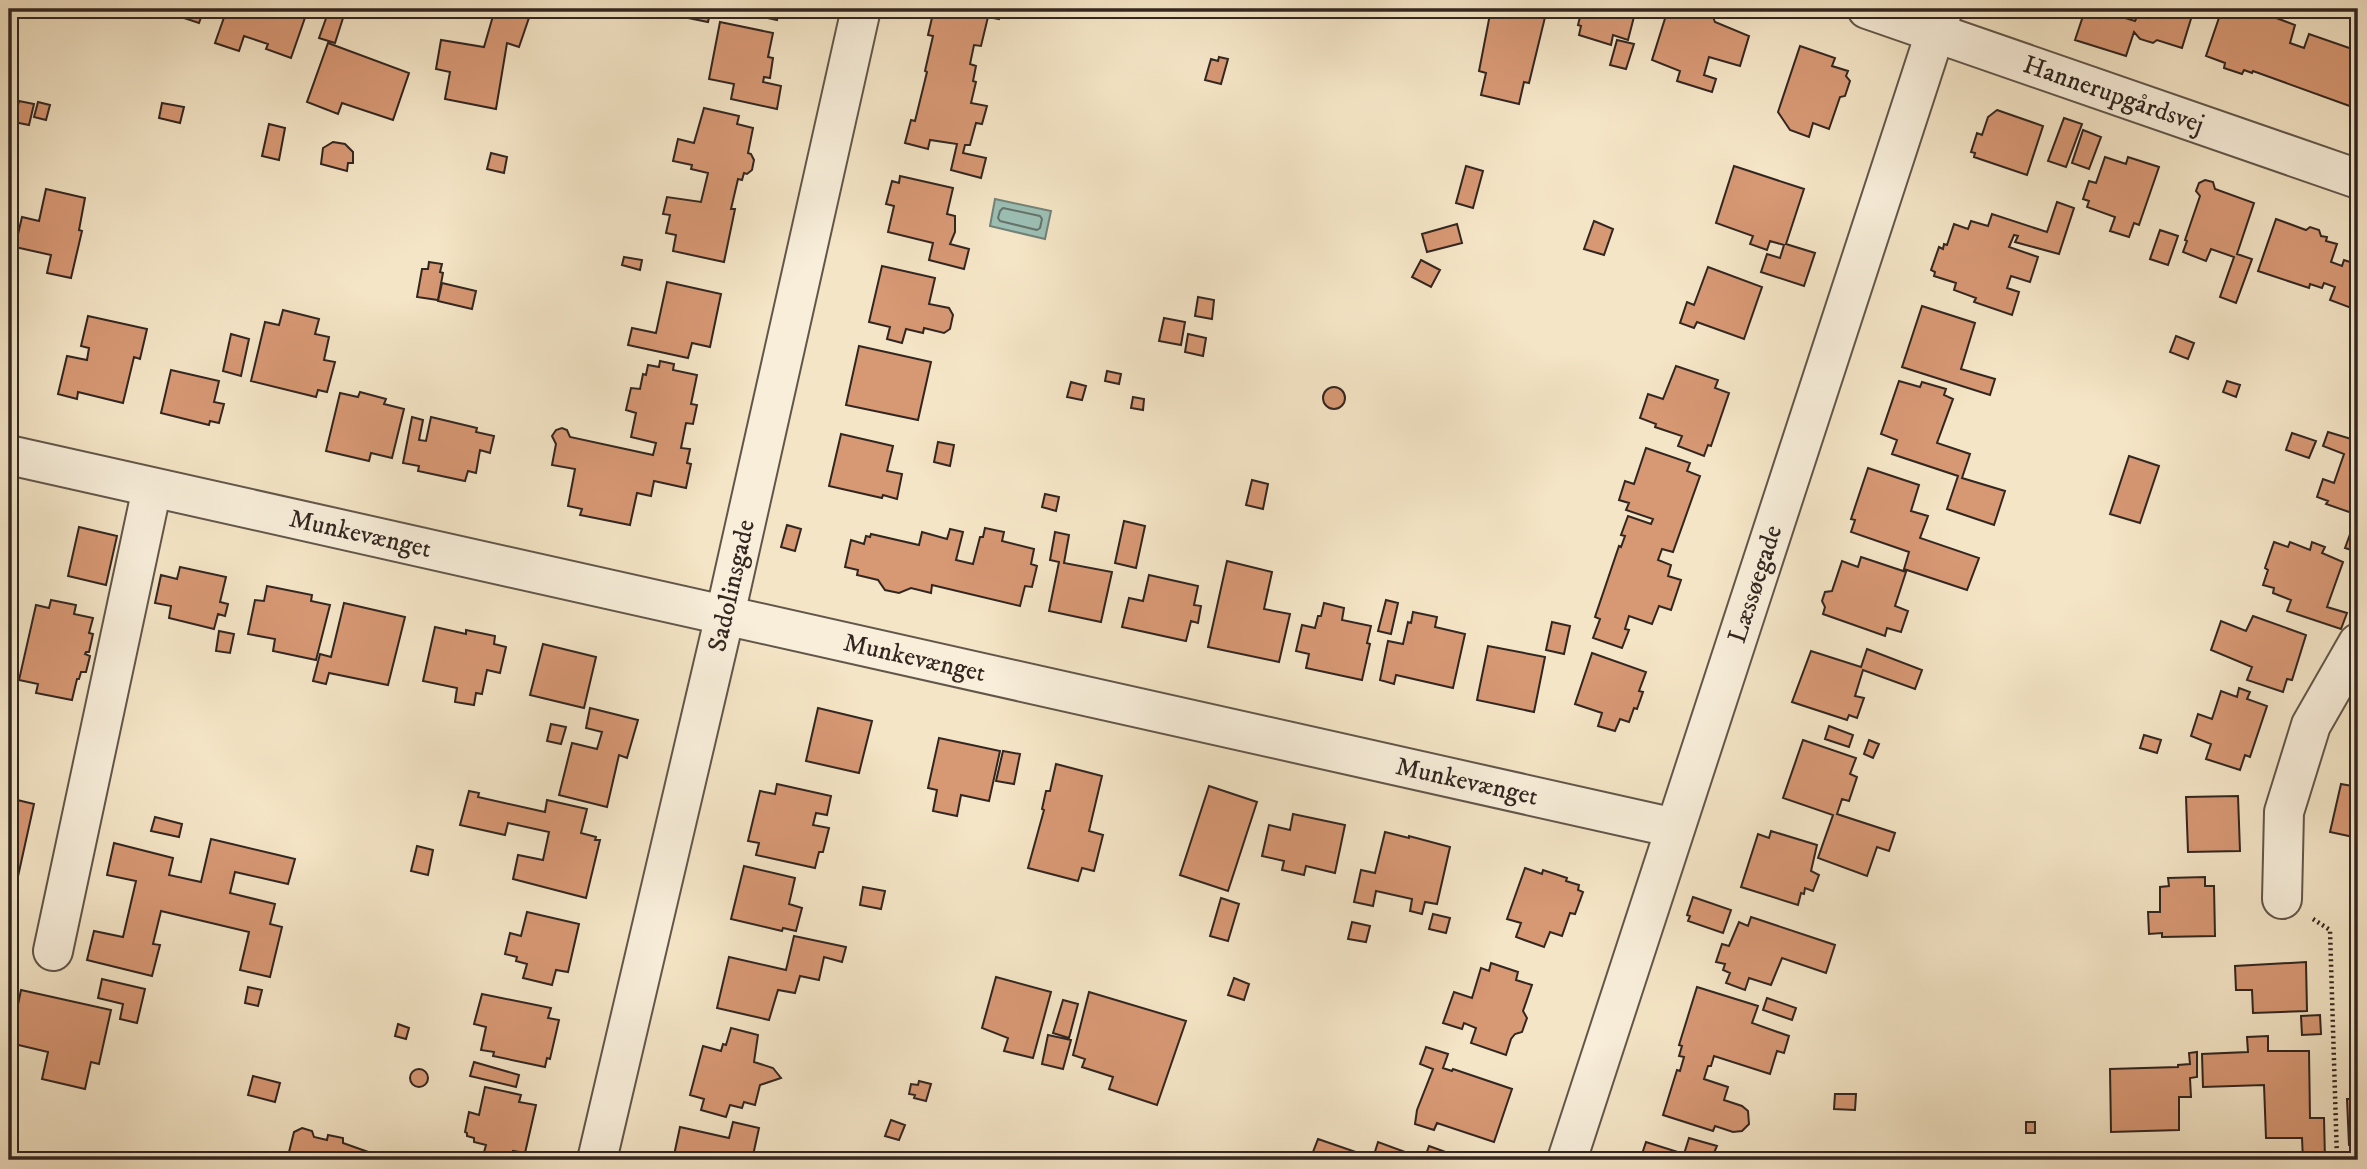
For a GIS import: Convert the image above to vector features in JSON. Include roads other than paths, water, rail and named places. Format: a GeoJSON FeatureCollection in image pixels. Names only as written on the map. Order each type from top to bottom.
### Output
{"type":"FeatureCollection","features":[{"type":"Feature","properties":{"kind":"street","name":"Sadolinsgade"},"geometry":{"type":"LineString","coordinates":[[597,1160],[725,615],[860,9]]}},
{"type":"Feature","properties":{"kind":"street","name":"Hannerupgårdsvej"},"geometry":{"type":"LineString","coordinates":[[1867,9],[1939,20],[2358,180]]}},
{"type":"Feature","properties":{"kind":"street","name":"Læssøegade"},"geometry":{"type":"LineString","coordinates":[[1567,1160],[1939,20]]}},
{"type":"Feature","properties":{"kind":"street","name":"Munkevænget"},"geometry":{"type":"LineString","coordinates":[[9,455],[1675,828]]}},
{"type":"Feature","properties":{"kind":"street"},"geometry":{"type":"LineString","coordinates":[[53,951],[152,488]]}},
{"type":"Feature","properties":{"kind":"street"},"geometry":{"type":"LineString","coordinates":[[2282,899],[2284,812],[2311,725],[2358,643]]}},
{"type":"Feature","properties":{"kind":"water"},"geometry":{"type":"Polygon","coordinates":[[[995,199],[1051,211],[1045,239],[990,226],[995,199]]]}}]}
